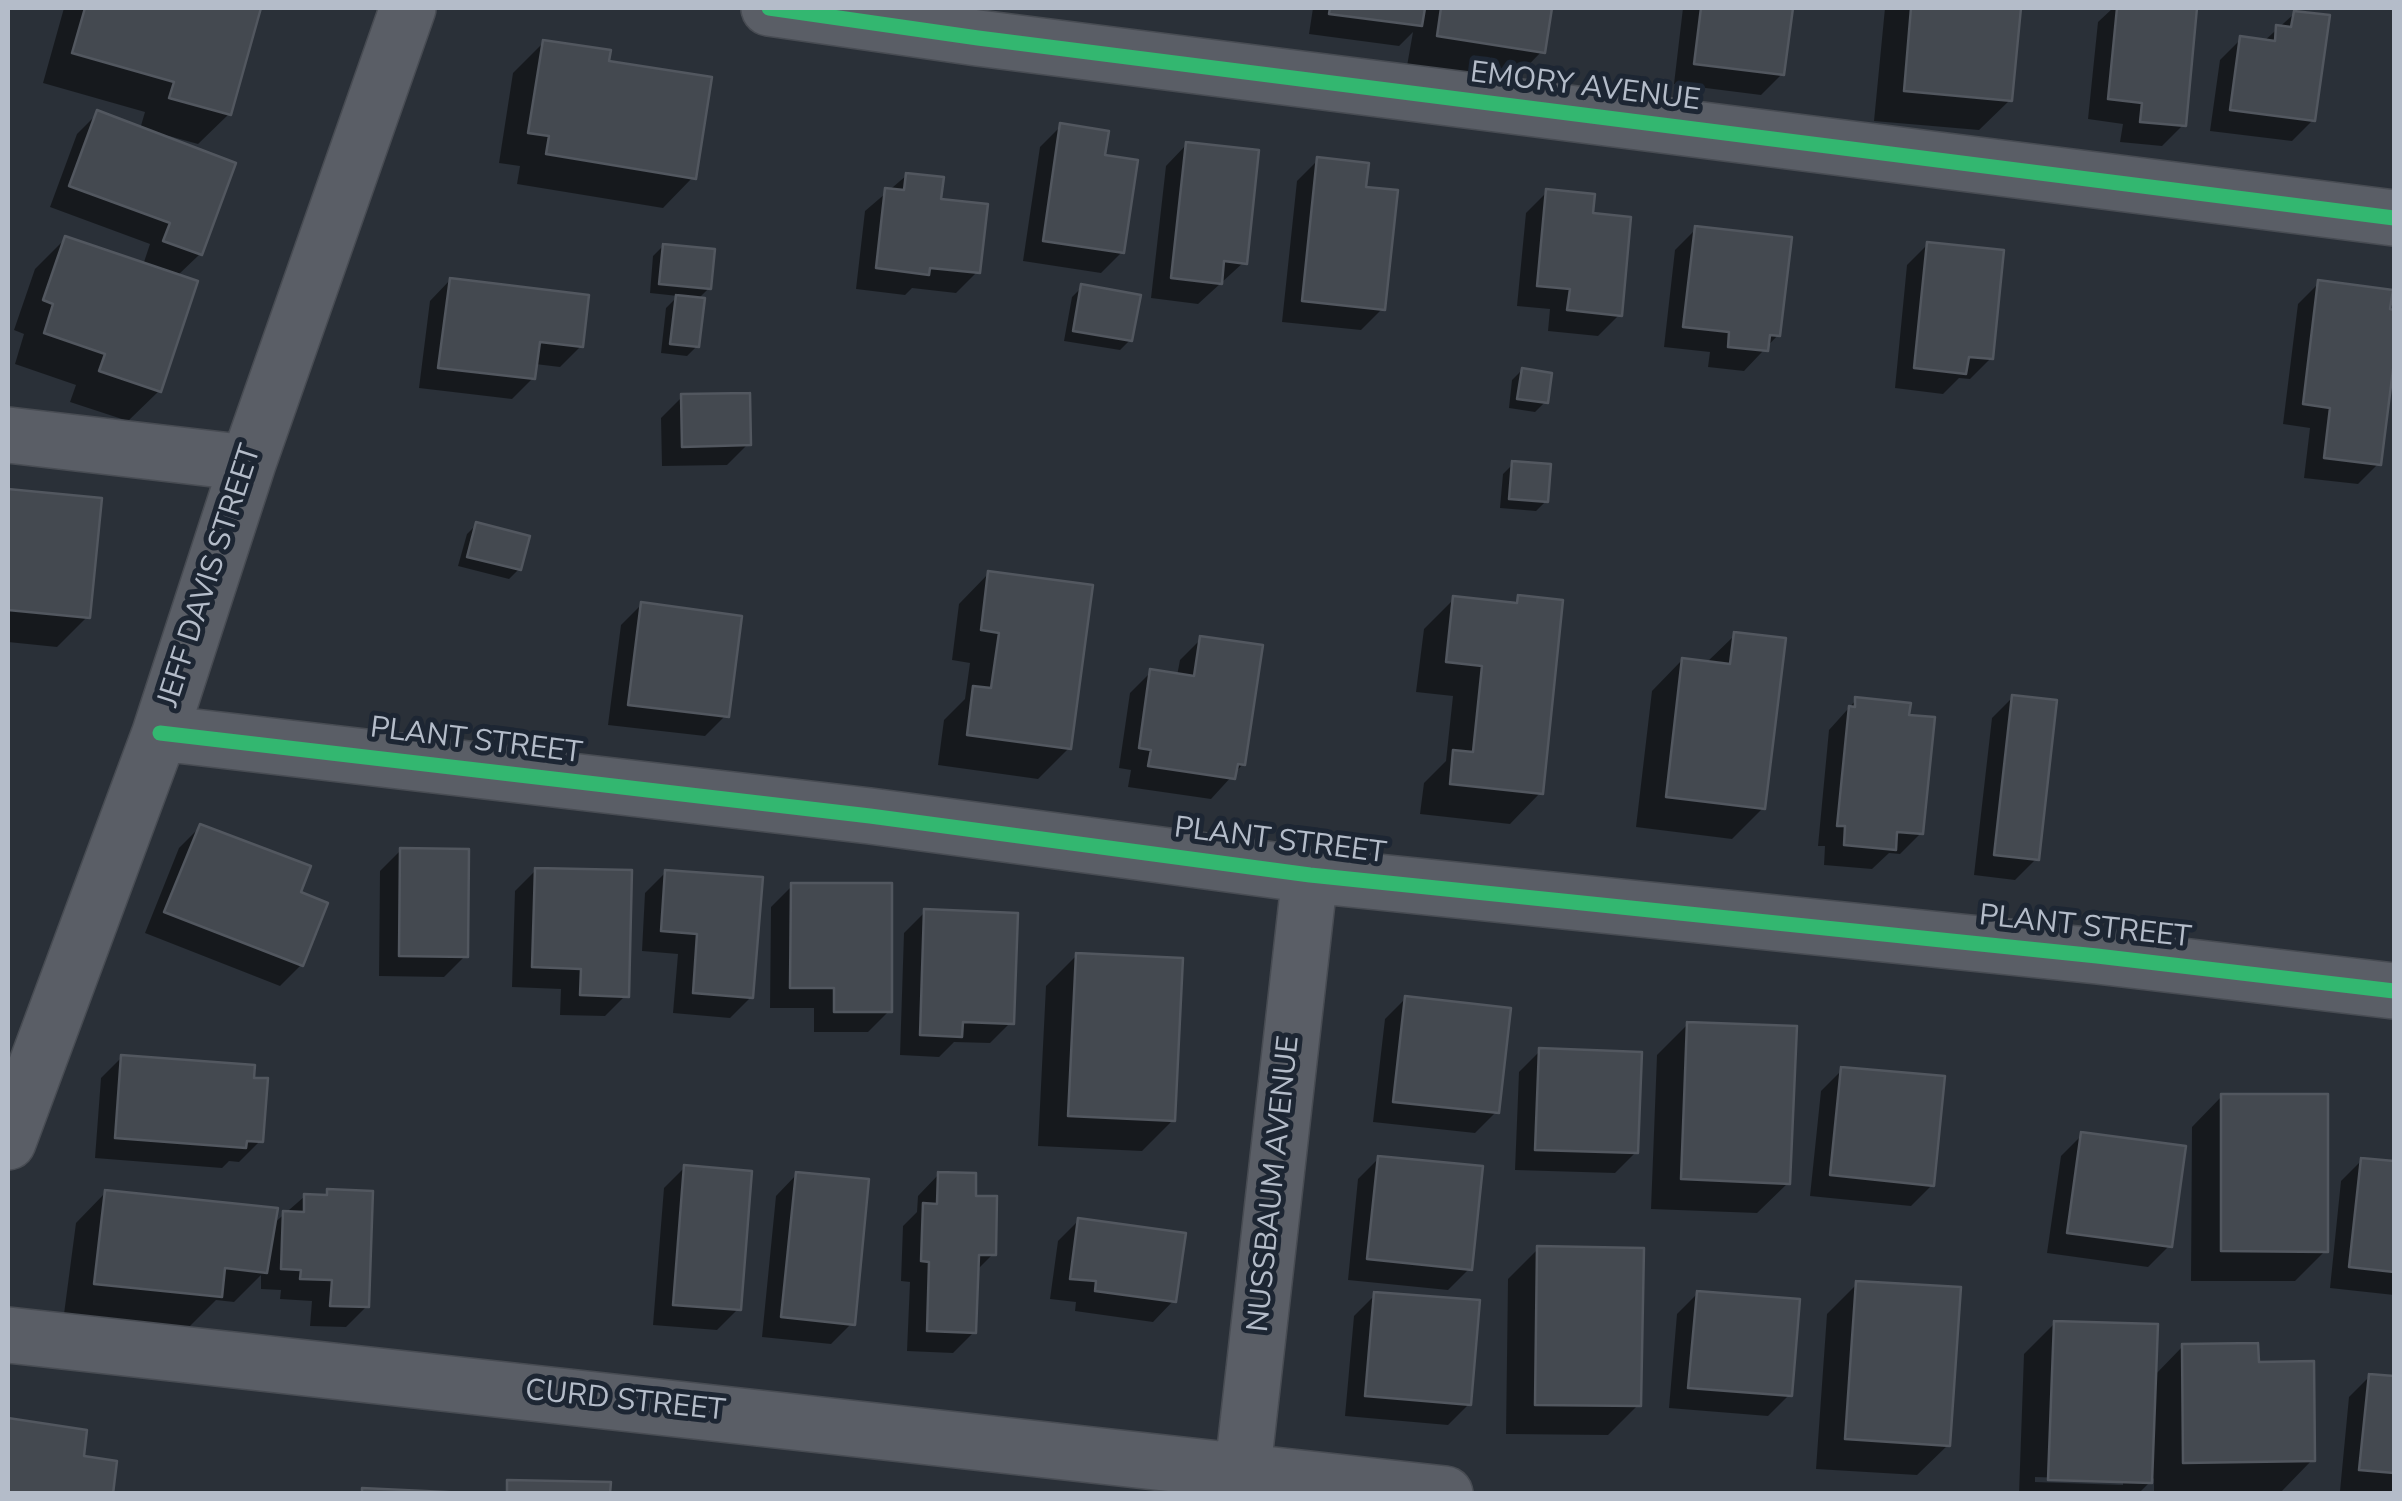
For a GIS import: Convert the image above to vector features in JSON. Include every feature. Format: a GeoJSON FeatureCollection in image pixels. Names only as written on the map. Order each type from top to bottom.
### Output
{"type":"FeatureCollection","features":[{"type":"Feature","properties":{"kind":"street","name":"JEFF DAVIS STREET"},"geometry":{"type":"LineString","coordinates":[[8,1142],[160,733],[248,463],[408,8]]}},
{"type":"Feature","properties":{"kind":"street","name":"EMORY AVENUE"},"geometry":{"type":"LineString","coordinates":[[770,8],[2394,218]]}},
{"type":"Feature","properties":{"kind":"street"},"geometry":{"type":"LineString","coordinates":[[8,435],[248,463]]}},
{"type":"Feature","properties":{"kind":"street","name":"PLANT STREET"},"geometry":{"type":"LineString","coordinates":[[160,733],[870,816],[1310,874],[2394,990]]}},
{"type":"Feature","properties":{"kind":"street","name":"NUSSBAUM AVENUE"},"geometry":{"type":"LineString","coordinates":[[1241,1481],[1310,874]]}},
{"type":"Feature","properties":{"kind":"street","name":"CURD STREET"},"geometry":{"type":"LineString","coordinates":[[8,1335],[1241,1481],[1445,1494]]}},
{"type":"Feature","properties":{"kind":"building"},"geometry":{"type":"Polygon","coordinates":[[[85,8],[261,8],[231,115],[169,98],[174,82],[72,53],[85,8]]]}},
{"type":"Feature","properties":{"kind":"building"},"geometry":{"type":"Polygon","coordinates":[[[1330,8],[1425,8],[1422,26],[1329,14],[1330,8]]]}},
{"type":"Feature","properties":{"kind":"building"},"geometry":{"type":"Polygon","coordinates":[[[1441,8],[1552,8],[1545,53],[1437,36],[1441,8]]]}},
{"type":"Feature","properties":{"kind":"building"},"geometry":{"type":"Polygon","coordinates":[[[1701,8],[1793,8],[1784,75],[1694,64],[1701,8]]]}},
{"type":"Feature","properties":{"kind":"building"},"geometry":{"type":"Polygon","coordinates":[[[1911,8],[2021,8],[2012,101],[1904,91],[1911,8]]]}},
{"type":"Feature","properties":{"kind":"building"},"geometry":{"type":"Polygon","coordinates":[[[2117,8],[2197,8],[2186,126],[2140,122],[2142,103],[2108,99],[2117,8]]]}},
{"type":"Feature","properties":{"kind":"building"},"geometry":{"type":"Polygon","coordinates":[[[2294,11],[2330,15],[2315,121],[2230,110],[2240,36],[2275,41],[2276,25],[2291,27],[2294,11]]]}},
{"type":"Feature","properties":{"kind":"building"},"geometry":{"type":"Polygon","coordinates":[[[543,40],[611,50],[609,61],[712,77],[696,179],[546,154],[549,136],[528,133],[543,40]]]}},
{"type":"Feature","properties":{"kind":"building"},"geometry":{"type":"Polygon","coordinates":[[[97,110],[236,163],[202,255],[163,241],[170,223],[69,186],[97,110]]]}},
{"type":"Feature","properties":{"kind":"building"},"geometry":{"type":"Polygon","coordinates":[[[1060,123],[1109,131],[1105,155],[1138,160],[1124,253],[1043,241],[1060,123]]]}},
{"type":"Feature","properties":{"kind":"building"},"geometry":{"type":"Polygon","coordinates":[[[1186,142],[1259,150],[1247,264],[1224,261],[1222,284],[1171,278],[1186,142]]]}},
{"type":"Feature","properties":{"kind":"building"},"geometry":{"type":"Polygon","coordinates":[[[1317,157],[1369,163],[1366,187],[1398,190],[1385,310],[1302,301],[1317,157]]]}},
{"type":"Feature","properties":{"kind":"building"},"geometry":{"type":"Polygon","coordinates":[[[906,173],[944,177],[941,199],[988,204],[980,273],[930,268],[929,275],[876,268],[885,188],[904,190],[906,173]]]}},
{"type":"Feature","properties":{"kind":"building"},"geometry":{"type":"Polygon","coordinates":[[[1546,189],[1595,194],[1593,213],[1631,217],[1622,316],[1567,310],[1570,289],[1537,286],[1546,189]]]}},
{"type":"Feature","properties":{"kind":"building"},"geometry":{"type":"Polygon","coordinates":[[[1695,226],[1792,237],[1780,336],[1770,335],[1768,351],[1728,347],[1729,332],[1683,327],[1695,226]]]}},
{"type":"Feature","properties":{"kind":"building"},"geometry":{"type":"Polygon","coordinates":[[[65,236],[198,281],[161,392],[99,371],[105,354],[44,333],[53,304],[43,300],[65,236]]]}},
{"type":"Feature","properties":{"kind":"building"},"geometry":{"type":"Polygon","coordinates":[[[1927,242],[2004,250],[1993,359],[1969,357],[1966,374],[1914,368],[1927,242]]]}},
{"type":"Feature","properties":{"kind":"building"},"geometry":{"type":"Polygon","coordinates":[[[663,244],[715,249],[711,289],[659,284],[663,244]]]}},
{"type":"Feature","properties":{"kind":"building"},"geometry":{"type":"Polygon","coordinates":[[[450,278],[589,295],[583,347],[540,342],[535,379],[438,368],[450,278]]]}},
{"type":"Feature","properties":{"kind":"building"},"geometry":{"type":"Polygon","coordinates":[[[2318,280],[2393,290],[2390,309],[2394,310],[2394,362],[2381,465],[2324,458],[2330,408],[2303,404],[2318,280]]]}},
{"type":"Feature","properties":{"kind":"building"},"geometry":{"type":"Polygon","coordinates":[[[1081,284],[1141,295],[1132,341],[1073,331],[1081,284]]]}},
{"type":"Feature","properties":{"kind":"building"},"geometry":{"type":"Polygon","coordinates":[[[676,295],[705,298],[699,347],[670,344],[676,295]]]}},
{"type":"Feature","properties":{"kind":"building"},"geometry":{"type":"Polygon","coordinates":[[[1522,368],[1552,373],[1548,403],[1517,399],[1522,368]]]}},
{"type":"Feature","properties":{"kind":"building"},"geometry":{"type":"Polygon","coordinates":[[[750,393],[751,445],[682,447],[681,394],[750,393]]]}},
{"type":"Feature","properties":{"kind":"building"},"geometry":{"type":"Polygon","coordinates":[[[1512,461],[1551,464],[1548,502],[1509,499],[1512,461]]]}},
{"type":"Feature","properties":{"kind":"building"},"geometry":{"type":"Polygon","coordinates":[[[8,489],[102,498],[90,618],[8,610],[8,489]]]}},
{"type":"Feature","properties":{"kind":"building"},"geometry":{"type":"Polygon","coordinates":[[[476,522],[530,536],[521,570],[467,557],[476,522]]]}},
{"type":"Feature","properties":{"kind":"building"},"geometry":{"type":"Polygon","coordinates":[[[988,571],[1093,585],[1071,749],[967,735],[973,686],[991,688],[999,633],[981,630],[988,571]]]}},
{"type":"Feature","properties":{"kind":"building"},"geometry":{"type":"Polygon","coordinates":[[[1518,595],[1563,600],[1543,794],[1450,784],[1453,750],[1473,752],[1482,666],[1446,662],[1453,596],[1517,603],[1518,595]]]}},
{"type":"Feature","properties":{"kind":"building"},"geometry":{"type":"Polygon","coordinates":[[[641,602],[742,616],[729,717],[628,705],[641,602]]]}},
{"type":"Feature","properties":{"kind":"building"},"geometry":{"type":"Polygon","coordinates":[[[1734,632],[1786,638],[1765,809],[1666,797],[1682,658],[1730,664],[1734,632]]]}},
{"type":"Feature","properties":{"kind":"building"},"geometry":{"type":"Polygon","coordinates":[[[1200,636],[1263,645],[1245,765],[1238,764],[1235,779],[1148,766],[1151,750],[1139,748],[1150,669],[1194,676],[1200,636]]]}},
{"type":"Feature","properties":{"kind":"building"},"geometry":{"type":"Polygon","coordinates":[[[2012,695],[2057,700],[2039,860],[1994,855],[2012,695]]]}},
{"type":"Feature","properties":{"kind":"building"},"geometry":{"type":"Polygon","coordinates":[[[1855,697],[1911,703],[1909,715],[1935,717],[1923,834],[1897,832],[1896,850],[1844,845],[1845,826],[1837,826],[1849,706],[1855,707],[1855,697]]]}},
{"type":"Feature","properties":{"kind":"building"},"geometry":{"type":"Polygon","coordinates":[[[200,824],[311,866],[301,892],[328,903],[303,966],[164,912],[200,824]]]}},
{"type":"Feature","properties":{"kind":"building"},"geometry":{"type":"Polygon","coordinates":[[[400,848],[469,849],[468,957],[399,956],[400,848]]]}},
{"type":"Feature","properties":{"kind":"building"},"geometry":{"type":"Polygon","coordinates":[[[535,868],[632,870],[629,997],[580,995],[581,969],[532,967],[535,868]]]}},
{"type":"Feature","properties":{"kind":"building"},"geometry":{"type":"Polygon","coordinates":[[[665,870],[763,877],[753,998],[693,993],[697,934],[661,931],[665,870]]]}},
{"type":"Feature","properties":{"kind":"building"},"geometry":{"type":"Polygon","coordinates":[[[791,883],[892,883],[892,1012],[834,1012],[834,988],[790,988],[791,883]]]}},
{"type":"Feature","properties":{"kind":"building"},"geometry":{"type":"Polygon","coordinates":[[[924,909],[1018,913],[1014,1024],[963,1022],[962,1037],[920,1035],[924,909]]]}},
{"type":"Feature","properties":{"kind":"building"},"geometry":{"type":"Polygon","coordinates":[[[1076,953],[1183,958],[1175,1121],[1068,1116],[1076,953]]]}},
{"type":"Feature","properties":{"kind":"building"},"geometry":{"type":"Polygon","coordinates":[[[1405,996],[1511,1008],[1499,1113],[1393,1102],[1405,996]]]}},
{"type":"Feature","properties":{"kind":"building"},"geometry":{"type":"Polygon","coordinates":[[[1687,1022],[1797,1026],[1790,1184],[1681,1179],[1687,1022]]]}},
{"type":"Feature","properties":{"kind":"building"},"geometry":{"type":"Polygon","coordinates":[[[1539,1048],[1642,1052],[1638,1153],[1535,1150],[1539,1048]]]}},
{"type":"Feature","properties":{"kind":"building"},"geometry":{"type":"Polygon","coordinates":[[[121,1055],[255,1065],[254,1078],[268,1078],[263,1142],[247,1141],[246,1148],[115,1138],[121,1055]]]}},
{"type":"Feature","properties":{"kind":"building"},"geometry":{"type":"Polygon","coordinates":[[[1841,1067],[1945,1076],[1934,1186],[1830,1175],[1841,1067]]]}},
{"type":"Feature","properties":{"kind":"building"},"geometry":{"type":"Polygon","coordinates":[[[2221,1094],[2328,1094],[2328,1252],[2221,1251],[2221,1094]]]}},
{"type":"Feature","properties":{"kind":"building"},"geometry":{"type":"Polygon","coordinates":[[[2081,1132],[2186,1146],[2172,1247],[2067,1233],[2081,1132]]]}},
{"type":"Feature","properties":{"kind":"building"},"geometry":{"type":"Polygon","coordinates":[[[1378,1156],[1483,1166],[1472,1270],[1367,1259],[1378,1156]]]}},
{"type":"Feature","properties":{"kind":"building"},"geometry":{"type":"Polygon","coordinates":[[[2361,1158],[2394,1161],[2394,1272],[2349,1267],[2361,1158]]]}},
{"type":"Feature","properties":{"kind":"building"},"geometry":{"type":"Polygon","coordinates":[[[684,1165],[752,1171],[741,1310],[673,1305],[684,1165]]]}},
{"type":"Feature","properties":{"kind":"building"},"geometry":{"type":"Polygon","coordinates":[[[796,1172],[869,1179],[855,1325],[781,1317],[796,1172]]]}},
{"type":"Feature","properties":{"kind":"building"},"geometry":{"type":"Polygon","coordinates":[[[938,1172],[976,1173],[976,1196],[997,1196],[996,1255],[979,1255],[976,1333],[927,1331],[929,1262],[921,1261],[923,1203],[937,1204],[938,1172]]]}},
{"type":"Feature","properties":{"kind":"building"},"geometry":{"type":"Polygon","coordinates":[[[327,1189],[373,1191],[369,1307],[330,1306],[332,1280],[300,1279],[301,1270],[281,1269],[283,1211],[304,1212],[304,1194],[327,1195],[327,1189]]]}},
{"type":"Feature","properties":{"kind":"building"},"geometry":{"type":"Polygon","coordinates":[[[105,1190],[278,1208],[267,1273],[225,1268],[222,1297],[94,1284],[105,1190]]]}},
{"type":"Feature","properties":{"kind":"building"},"geometry":{"type":"Polygon","coordinates":[[[1078,1218],[1186,1233],[1176,1302],[1095,1291],[1096,1281],[1070,1279],[1078,1218]]]}},
{"type":"Feature","properties":{"kind":"building"},"geometry":{"type":"Polygon","coordinates":[[[1537,1246],[1644,1248],[1641,1406],[1535,1405],[1537,1246]]]}},
{"type":"Feature","properties":{"kind":"building"},"geometry":{"type":"Polygon","coordinates":[[[1856,1281],[1961,1287],[1950,1446],[1845,1439],[1856,1281]]]}},
{"type":"Feature","properties":{"kind":"building"},"geometry":{"type":"Polygon","coordinates":[[[1697,1291],[1800,1299],[1792,1396],[1688,1388],[1697,1291]]]}},
{"type":"Feature","properties":{"kind":"building"},"geometry":{"type":"Polygon","coordinates":[[[1374,1292],[1480,1300],[1471,1405],[1365,1396],[1374,1292]]]}},
{"type":"Feature","properties":{"kind":"building"},"geometry":{"type":"Polygon","coordinates":[[[2054,1321],[2158,1324],[2152,1483],[2048,1480],[2054,1321]]]}},
{"type":"Feature","properties":{"kind":"building"},"geometry":{"type":"Polygon","coordinates":[[[2258,1343],[2259,1362],[2314,1361],[2315,1461],[2183,1463],[2182,1344],[2258,1343]]]}},
{"type":"Feature","properties":{"kind":"building"},"geometry":{"type":"Polygon","coordinates":[[[2369,1374],[2394,1376],[2394,1473],[2359,1470],[2369,1374]]]}},
{"type":"Feature","properties":{"kind":"building"},"geometry":{"type":"Polygon","coordinates":[[[8,1418],[87,1430],[84,1456],[117,1461],[113,1494],[8,1494],[8,1418]]]}},
{"type":"Feature","properties":{"kind":"building"},"geometry":{"type":"Polygon","coordinates":[[[507,1480],[611,1482],[610,1494],[507,1494],[507,1480]]]}},
{"type":"Feature","properties":{"kind":"building"},"geometry":{"type":"Polygon","coordinates":[[[362,1488],[467,1493],[362,1494],[362,1488]]]}},
{"type":"Feature","properties":{"kind":"cycle path"},"geometry":{"type":"LineString","coordinates":[[769,8],[2394,218]]}},
{"type":"Feature","properties":{"kind":"cycle path"},"geometry":{"type":"LineString","coordinates":[[160,733],[870,816],[1310,875],[2097,956],[2394,991]]}}]}
